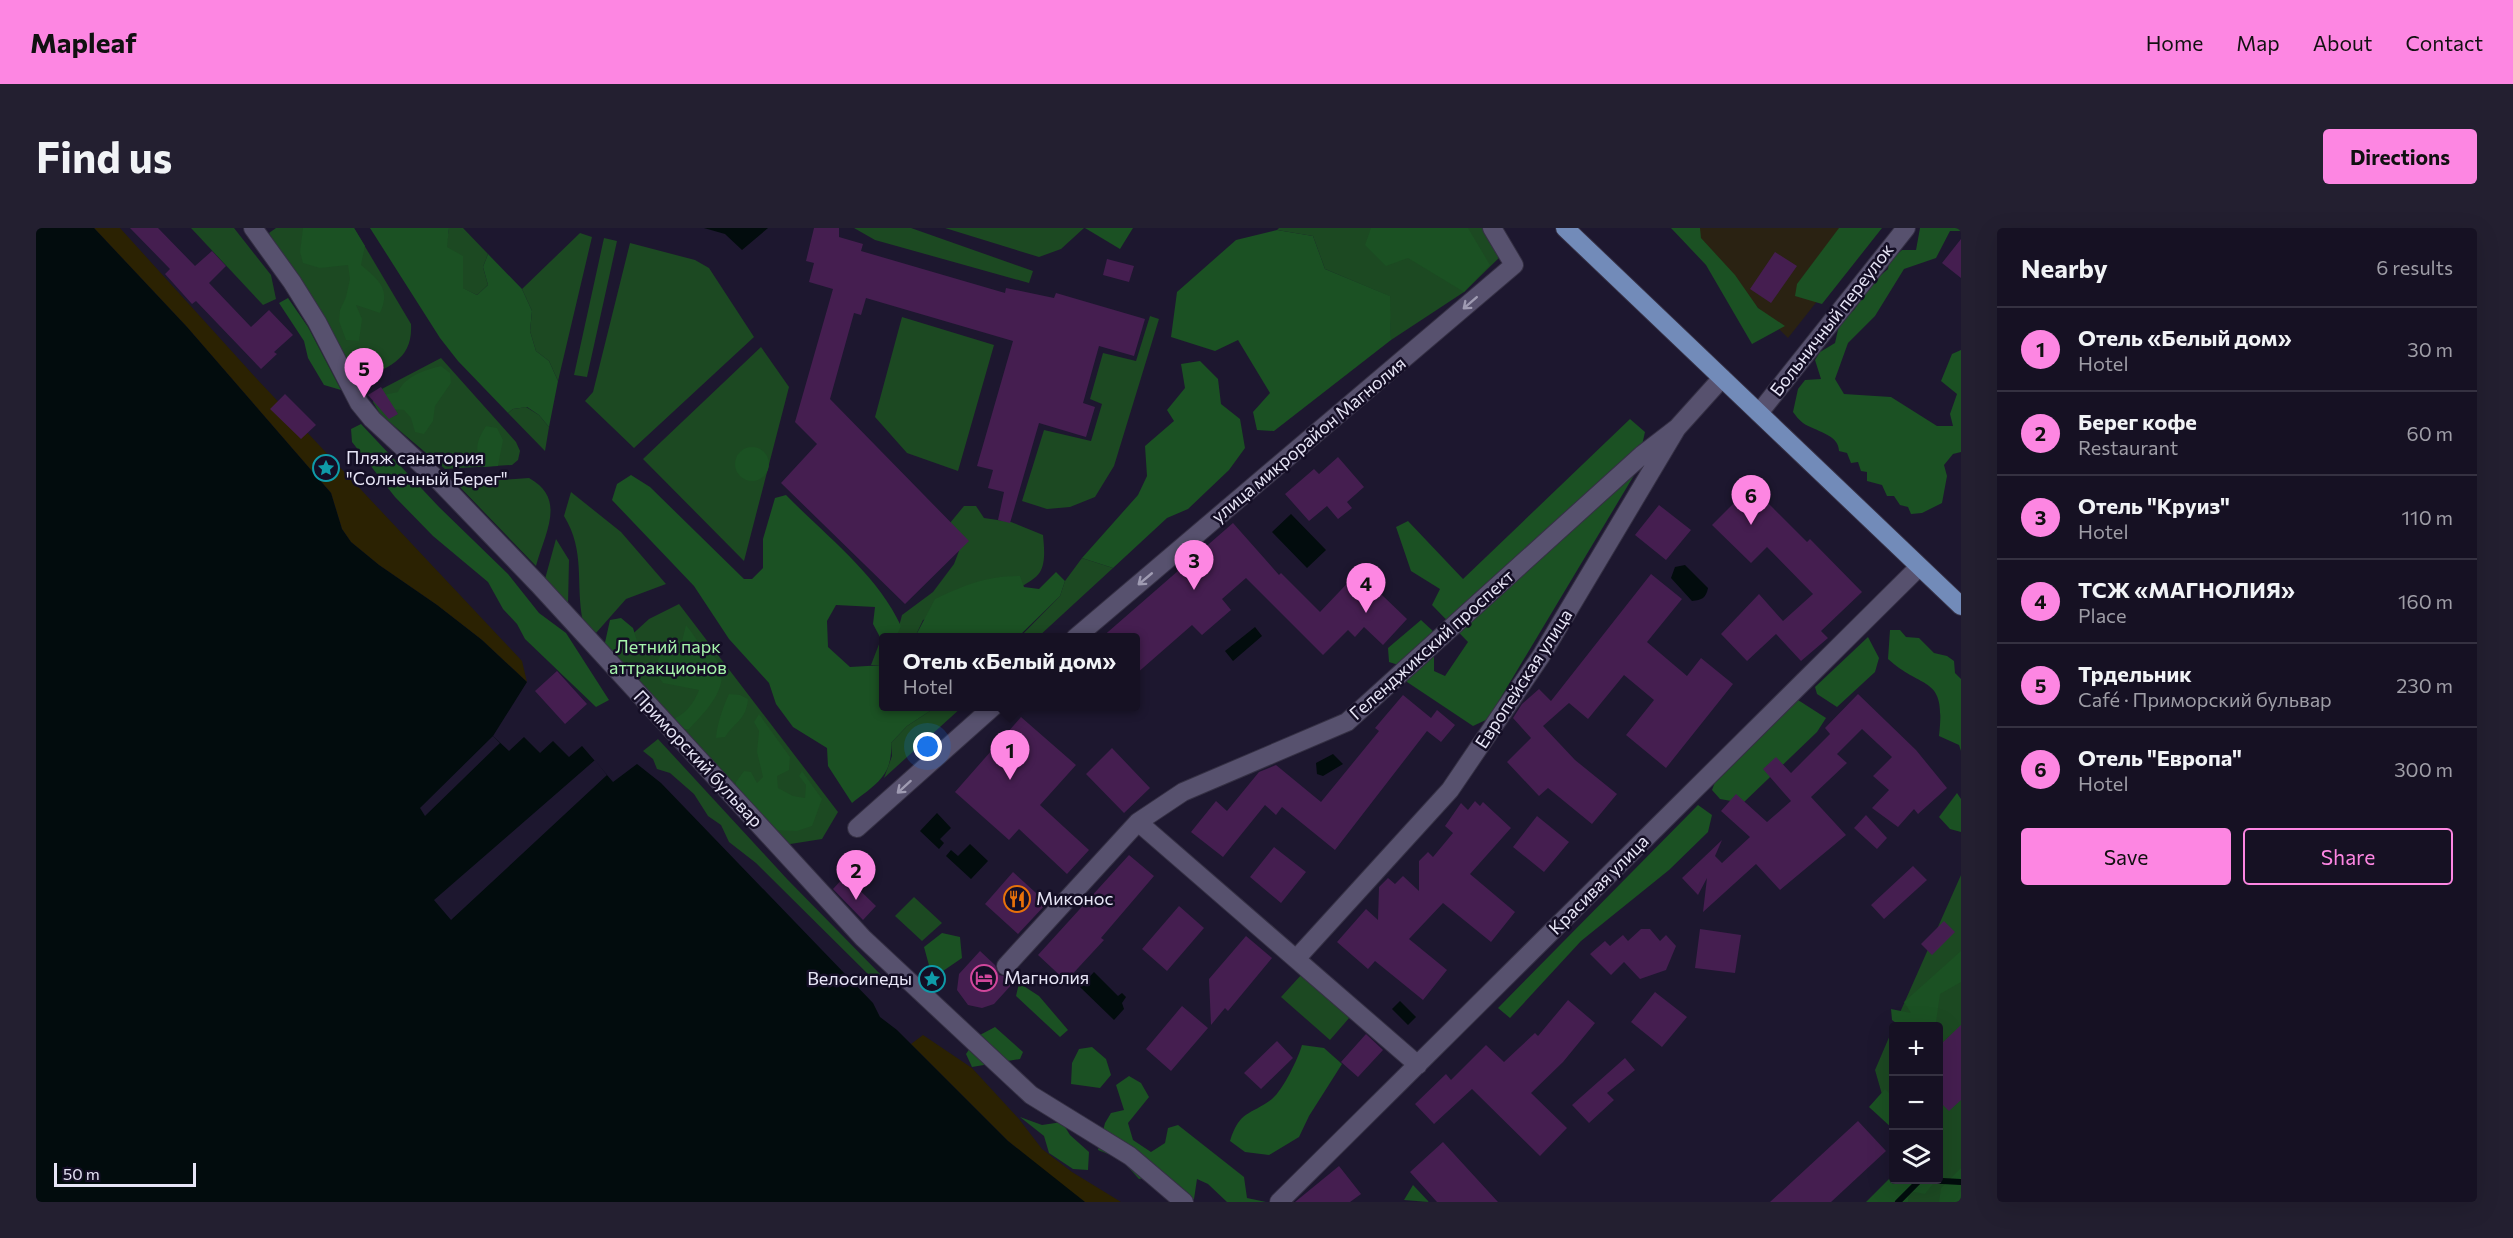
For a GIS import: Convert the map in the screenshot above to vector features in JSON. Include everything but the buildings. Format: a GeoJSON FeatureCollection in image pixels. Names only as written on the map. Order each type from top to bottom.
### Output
{"type":"FeatureCollection","features":[{"type":"Feature","properties":{"kind":"main road"},"geometry":{"type":"LineString","coordinates":[[1565,228],[1961,606]]}},
{"type":"Feature","properties":{"kind":"street","name":"Приморский бульвар"},"geometry":{"type":"LineString","coordinates":[[253,228],[311,312],[359,403],[372,419],[439,481],[538,584],[863,938],[1031,1095],[1130,1156],[1184,1202]]}},
{"type":"Feature","properties":{"kind":"street","name":"улица микрорайон Магнолия"},"geometry":{"type":"LineString","coordinates":[[1081,633],[1514,265],[1492,228]]}},
{"type":"Feature","properties":{"kind":"street","name":"Больничный переулок"},"geometry":{"type":"LineString","coordinates":[[1759,413],[1906,228]]}},
{"type":"Feature","properties":{"kind":"street","name":"Европейская улица"},"geometry":{"type":"LineString","coordinates":[[1296,959],[1450,790],[1541,656],[1677,428],[1722,378]]}},
{"type":"Feature","properties":{"kind":"street","name":"Геленджикский проспект"},"geometry":{"type":"LineString","coordinates":[[1006,966],[1138,822],[1184,792],[1347,722],[1642,455],[1677,428]]}},
{"type":"Feature","properties":{"kind":"street","name":"Красивая улица"},"geometry":{"type":"LineString","coordinates":[[1279,1202],[1919,567]]}},
{"type":"Feature","properties":{"kind":"street"},"geometry":{"type":"LineString","coordinates":[[857,828],[988,711]]}},
{"type":"Feature","properties":{"kind":"street"},"geometry":{"type":"LineString","coordinates":[[1138,822],[1418,1065]]}},
{"type":"Feature","properties":{"kind":"shaded area"},"geometry":{"type":"Polygon","coordinates":[[[36,228],[94,228],[187,327],[331,493],[342,529],[351,542],[482,640],[527,682],[493,736],[509,751],[524,737],[540,753],[553,741],[569,757],[582,746],[613,782],[637,764],[661,783],[873,1003],[880,1017],[897,1030],[1008,1141],[1085,1202],[36,1202],[36,228]]]}},
{"type":"Feature","properties":{"kind":"shaded area"},"geometry":{"type":"Polygon","coordinates":[[[704,228],[768,228],[742,250],[725,234],[704,228]]]}},
{"type":"Feature","properties":{"kind":"shaded area"},"geometry":{"type":"Polygon","coordinates":[[[1679,228],[1875,228],[1788,338],[1679,228]]]}},
{"type":"Feature","properties":{"kind":"shaded area"},"geometry":{"type":"Polygon","coordinates":[[[1291,514],[1326,550],[1307,568],[1272,532],[1291,514]]]}},
{"type":"Feature","properties":{"kind":"shaded area"},"geometry":{"type":"Polygon","coordinates":[[[1685,565],[1708,588],[1701,599],[1692,601],[1671,578],[1675,567],[1685,565]]]}},
{"type":"Feature","properties":{"kind":"shaded area"},"geometry":{"type":"Polygon","coordinates":[[[1255,627],[1262,636],[1233,661],[1225,651],[1255,627]]]}},
{"type":"Feature","properties":{"kind":"shaded area"},"geometry":{"type":"Polygon","coordinates":[[[1333,754],[1343,764],[1323,776],[1317,774],[1316,763],[1333,754]]]}},
{"type":"Feature","properties":{"kind":"shaded area"},"geometry":{"type":"Polygon","coordinates":[[[937,813],[951,828],[940,839],[944,843],[939,849],[920,831],[937,813]]]}},
{"type":"Feature","properties":{"kind":"shaded area"},"geometry":{"type":"Polygon","coordinates":[[[970,844],[988,861],[971,879],[946,856],[951,850],[958,856],[970,844]]]}},
{"type":"Feature","properties":{"kind":"shaded area"},"geometry":{"type":"Polygon","coordinates":[[[1094,972],[1118,996],[1122,993],[1126,997],[1122,1003],[1124,1009],[1114,1020],[1080,987],[1094,972]]]}},
{"type":"Feature","properties":{"kind":"shaded area"},"geometry":{"type":"Polygon","coordinates":[[[1400,1001],[1416,1017],[1408,1025],[1392,1009],[1400,1001]]]}},
{"type":"Feature","properties":{"kind":"green space"},"geometry":{"type":"Polygon","coordinates":[[[191,228],[234,228],[271,275],[276,299],[263,305],[191,228]]]}},
{"type":"Feature","properties":{"kind":"green space"},"geometry":{"type":"Polygon","coordinates":[[[276,228],[354,228],[411,324],[408,346],[397,361],[359,382],[269,233],[276,228]]]}},
{"type":"Feature","properties":{"kind":"green space"},"geometry":{"type":"Polygon","coordinates":[[[303,228],[354,228],[365,246],[361,265],[378,280],[384,291],[384,297],[380,313],[356,305],[362,319],[359,341],[346,340],[339,321],[340,310],[350,279],[348,265],[320,268],[303,263],[300,252],[303,228]]]}},
{"type":"Feature","properties":{"kind":"green space"},"geometry":{"type":"Polygon","coordinates":[[[370,228],[449,228],[447,247],[463,256],[463,288],[477,295],[488,285],[483,267],[488,254],[522,289],[532,311],[530,331],[536,351],[549,361],[558,381],[549,427],[539,415],[527,407],[513,409],[508,413],[458,361],[440,338],[370,228]]]}},
{"type":"Feature","properties":{"kind":"green space"},"geometry":{"type":"Polygon","coordinates":[[[449,228],[463,228],[488,254],[483,267],[488,285],[477,295],[462,288],[463,273],[446,247],[449,228]]]}},
{"type":"Feature","properties":{"kind":"green space"},"geometry":{"type":"Polygon","coordinates":[[[854,228],[911,228],[1033,271],[1029,283],[875,240],[854,228]]]}},
{"type":"Feature","properties":{"kind":"green space"},"geometry":{"type":"Polygon","coordinates":[[[945,228],[1084,228],[1061,249],[1039,257],[945,228]]]}},
{"type":"Feature","properties":{"kind":"green space"},"geometry":{"type":"Polygon","coordinates":[[[1085,228],[1133,228],[1120,249],[1085,228]]]}},
{"type":"Feature","properties":{"kind":"green space"},"geometry":{"type":"Polygon","coordinates":[[[1279,228],[1486,228],[1503,254],[1464,292],[1391,340],[1389,296],[1325,269],[1313,236],[1277,230],[1279,228]]]}},
{"type":"Feature","properties":{"kind":"green space"},"geometry":{"type":"Polygon","coordinates":[[[1371,228],[1468,228],[1490,265],[1464,292],[1408,258],[1386,266],[1365,245],[1371,228]]]}},
{"type":"Feature","properties":{"kind":"green space"},"geometry":{"type":"Polygon","coordinates":[[[1671,228],[1700,228],[1701,238],[1735,275],[1758,308],[1785,326],[1752,344],[1706,265],[1671,228]]]}},
{"type":"Feature","properties":{"kind":"green space"},"geometry":{"type":"Polygon","coordinates":[[[1839,228],[1882,228],[1822,304],[1795,296],[1797,284],[1839,228]]]}},
{"type":"Feature","properties":{"kind":"green space"},"geometry":{"type":"Polygon","coordinates":[[[1920,228],[1961,228],[1961,231],[1950,231],[1936,258],[1904,269],[1875,316],[1848,343],[1835,379],[1844,394],[1891,397],[1937,426],[1953,426],[1950,414],[1957,394],[1941,381],[1952,354],[1961,350],[1961,452],[1953,454],[1944,465],[1947,476],[1942,503],[1922,513],[1911,514],[1908,507],[1900,505],[1894,496],[1887,496],[1882,485],[1867,481],[1867,472],[1861,471],[1858,462],[1851,463],[1847,453],[1839,451],[1838,445],[1831,437],[1803,423],[1793,412],[1798,389],[1805,380],[1821,379],[1815,360],[1820,352],[1835,343],[1840,321],[1854,310],[1874,281],[1888,269],[1895,256],[1902,250],[1916,250],[1920,228]]]}},
{"type":"Feature","properties":{"kind":"green space"},"geometry":{"type":"Polygon","coordinates":[[[1277,230],[1313,236],[1325,269],[1390,296],[1391,340],[1274,431],[1257,430],[1253,412],[1270,393],[1238,340],[1215,351],[1171,337],[1177,292],[1236,240],[1277,230]]]}},
{"type":"Feature","properties":{"kind":"green space"},"geometry":{"type":"Polygon","coordinates":[[[580,233],[592,237],[558,381],[549,361],[536,351],[530,331],[532,311],[522,289],[580,233]]]}},
{"type":"Feature","properties":{"kind":"green space"},"geometry":{"type":"Polygon","coordinates":[[[604,238],[617,241],[587,377],[574,375],[604,238]]]}},
{"type":"Feature","properties":{"kind":"green space"},"geometry":{"type":"Polygon","coordinates":[[[630,243],[695,260],[709,268],[754,337],[634,448],[585,401],[593,392],[630,243]]]}},
{"type":"Feature","properties":{"kind":"green space"},"geometry":{"type":"Polygon","coordinates":[[[288,298],[308,327],[341,390],[324,385],[308,358],[304,341],[279,303],[288,298]]]}},
{"type":"Feature","properties":{"kind":"green space"},"geometry":{"type":"Polygon","coordinates":[[[1150,316],[1159,319],[1114,466],[1095,497],[1070,507],[1047,509],[1022,501],[1044,430],[1091,441],[1102,404],[1090,399],[1103,353],[1136,361],[1150,316]]]}},
{"type":"Feature","properties":{"kind":"green space"},"geometry":{"type":"Polygon","coordinates":[[[902,317],[994,345],[958,471],[907,453],[875,417],[902,317]]]}},
{"type":"Feature","properties":{"kind":"green space"},"geometry":{"type":"Polygon","coordinates":[[[761,347],[789,387],[744,561],[643,459],[761,347]]]}},
{"type":"Feature","properties":{"kind":"green space"},"geometry":{"type":"Polygon","coordinates":[[[441,358],[516,442],[520,451],[518,460],[512,465],[445,469],[380,414],[373,402],[376,392],[441,358]]]}},
{"type":"Feature","properties":{"kind":"green space"},"geometry":{"type":"Polygon","coordinates":[[[1200,361],[1218,379],[1221,404],[1240,419],[1245,448],[1229,470],[1188,509],[1167,518],[1113,568],[1082,558],[1138,495],[1147,476],[1145,446],[1174,421],[1167,410],[1185,388],[1181,364],[1200,361]]]}},
{"type":"Feature","properties":{"kind":"green space"},"geometry":{"type":"Polygon","coordinates":[[[441,366],[450,373],[451,383],[435,406],[433,421],[424,434],[415,432],[411,418],[404,410],[390,409],[383,395],[398,392],[410,378],[441,366]]]}},
{"type":"Feature","properties":{"kind":"green space"},"geometry":{"type":"Polygon","coordinates":[[[526,407],[539,415],[549,427],[545,451],[508,413],[513,409],[526,407]]]}},
{"type":"Feature","properties":{"kind":"green space"},"geometry":{"type":"Polygon","coordinates":[[[1630,419],[1645,432],[1636,472],[1488,719],[1473,726],[1407,682],[1405,667],[1389,662],[1388,648],[1421,620],[1434,632],[1434,671],[1445,676],[1468,642],[1432,605],[1440,589],[1411,571],[1396,527],[1408,521],[1463,579],[1630,419]]]}},
{"type":"Feature","properties":{"kind":"green space"},"geometry":{"type":"Polygon","coordinates":[[[361,424],[439,507],[508,574],[539,613],[566,633],[609,700],[596,707],[525,639],[517,624],[503,609],[488,582],[433,536],[395,497],[352,442],[351,429],[361,424]]]}},
{"type":"Feature","properties":{"kind":"green space"},"geometry":{"type":"Polygon","coordinates":[[[486,426],[497,428],[503,440],[498,466],[483,467],[478,456],[478,442],[486,426]]]}},
{"type":"Feature","properties":{"kind":"green space"},"geometry":{"type":"Polygon","coordinates":[[[752,447],[764,452],[769,464],[764,476],[752,481],[740,476],[735,464],[740,452],[752,447]]]}},
{"type":"Feature","properties":{"kind":"green space"},"geometry":{"type":"Polygon","coordinates":[[[631,475],[650,487],[744,579],[752,579],[763,568],[763,539],[775,498],[786,495],[850,556],[879,589],[901,626],[898,633],[879,633],[879,635],[873,624],[875,607],[836,605],[827,621],[828,647],[850,667],[879,665],[879,711],[930,711],[907,726],[891,743],[891,754],[886,771],[875,784],[852,803],[828,766],[827,748],[793,727],[776,704],[769,683],[729,639],[694,586],[612,500],[617,484],[631,475]]]}},
{"type":"Feature","properties":{"kind":"green space"},"geometry":{"type":"Polygon","coordinates":[[[529,478],[541,486],[550,506],[548,529],[536,566],[456,483],[529,478]]]}},
{"type":"Feature","properties":{"kind":"green space"},"geometry":{"type":"Polygon","coordinates":[[[571,492],[621,532],[666,584],[626,599],[596,633],[583,622],[578,555],[571,529],[564,516],[571,492]]]}},
{"type":"Feature","properties":{"kind":"green space"},"geometry":{"type":"Polygon","coordinates":[[[964,506],[976,506],[984,518],[1011,522],[1043,535],[1042,568],[1032,580],[1020,587],[923,620],[917,633],[897,633],[902,615],[933,592],[954,564],[959,551],[950,523],[964,506]]]}},
{"type":"Feature","properties":{"kind":"green space"},"geometry":{"type":"Polygon","coordinates":[[[556,539],[569,560],[568,605],[545,579],[556,539]]]}},
{"type":"Feature","properties":{"kind":"green space"},"geometry":{"type":"Polygon","coordinates":[[[1082,558],[1113,568],[1042,633],[1024,633],[1060,596],[1065,581],[1082,558]]]}},
{"type":"Feature","properties":{"kind":"green space"},"geometry":{"type":"Polygon","coordinates":[[[1056,572],[1065,581],[1060,596],[1022,633],[917,633],[935,599],[976,582],[1020,576],[1024,587],[1039,589],[1056,572]]]}},
{"type":"Feature","properties":{"kind":"green space","name":"Летний парк аттракционов"},"geometry":{"type":"Polygon","coordinates":[[[679,604],[838,812],[822,839],[784,845],[620,666],[614,651],[649,619],[679,604]]]}},
{"type":"Feature","properties":{"kind":"green space"},"geometry":{"type":"Polygon","coordinates":[[[621,618],[633,628],[637,641],[626,649],[611,655],[604,647],[610,620],[621,618]]]}},
{"type":"Feature","properties":{"kind":"green space"},"geometry":{"type":"Polygon","coordinates":[[[686,625],[703,648],[717,660],[722,679],[715,698],[702,715],[689,729],[680,729],[672,720],[688,708],[699,690],[663,683],[658,676],[658,660],[667,641],[682,641],[686,625]]]}},
{"type":"Feature","properties":{"kind":"green space"},"geometry":{"type":"Polygon","coordinates":[[[1890,630],[1900,630],[1906,637],[1919,638],[1934,653],[1947,656],[1954,661],[1955,673],[1961,679],[1961,751],[1959,745],[1939,736],[1940,716],[1936,693],[1888,659],[1890,630]]]}},
{"type":"Feature","properties":{"kind":"green space"},"geometry":{"type":"Polygon","coordinates":[[[1868,637],[1879,658],[1875,672],[1837,707],[1817,694],[1815,687],[1868,637]]]}},
{"type":"Feature","properties":{"kind":"green space"},"geometry":{"type":"Polygon","coordinates":[[[879,644],[879,665],[871,665],[879,644]]]}},
{"type":"Feature","properties":{"kind":"green space"},"geometry":{"type":"Polygon","coordinates":[[[729,694],[740,695],[748,699],[747,706],[745,712],[725,737],[716,738],[721,716],[729,694]]]}},
{"type":"Feature","properties":{"kind":"green space"},"geometry":{"type":"Polygon","coordinates":[[[1798,700],[1826,718],[1817,732],[1743,803],[1720,799],[1712,790],[1715,782],[1798,700]]]}},
{"type":"Feature","properties":{"kind":"green space"},"geometry":{"type":"Polygon","coordinates":[[[930,711],[958,711],[884,778],[892,756],[891,743],[907,726],[930,711]]]}},
{"type":"Feature","properties":{"kind":"green space"},"geometry":{"type":"Polygon","coordinates":[[[759,714],[790,757],[789,770],[777,776],[778,788],[793,796],[805,798],[806,785],[799,776],[802,771],[822,799],[812,826],[797,831],[771,830],[735,792],[736,782],[744,771],[751,772],[757,783],[763,777],[757,752],[759,731],[754,722],[759,714]]]}},
{"type":"Feature","properties":{"kind":"green space"},"geometry":{"type":"Polygon","coordinates":[[[658,739],[787,879],[883,977],[877,983],[756,863],[729,842],[721,825],[708,816],[694,794],[670,773],[657,769],[653,759],[643,751],[658,739]]]}},
{"type":"Feature","properties":{"kind":"green space"},"geometry":{"type":"Polygon","coordinates":[[[1957,793],[1961,799],[1961,832],[1950,829],[1939,817],[1957,793]]]}},
{"type":"Feature","properties":{"kind":"green space"},"geometry":{"type":"Polygon","coordinates":[[[1698,805],[1712,815],[1708,832],[1669,870],[1581,941],[1510,1018],[1498,1008],[1698,805]]]}},
{"type":"Feature","properties":{"kind":"green space"},"geometry":{"type":"Polygon","coordinates":[[[1961,875],[1961,1202],[1879,1202],[1899,1184],[1943,1184],[1943,1022],[1896,1022],[1961,875]]]}},
{"type":"Feature","properties":{"kind":"green space"},"geometry":{"type":"Polygon","coordinates":[[[914,897],[942,923],[922,941],[895,916],[914,897]]]}},
{"type":"Feature","properties":{"kind":"green space"},"geometry":{"type":"Polygon","coordinates":[[[942,933],[960,937],[962,958],[943,971],[930,969],[924,947],[942,933]]]}},
{"type":"Feature","properties":{"kind":"green space"},"geometry":{"type":"Polygon","coordinates":[[[1961,951],[1961,982],[1940,994],[1936,1022],[1895,1022],[1892,1020],[1891,1009],[1911,1013],[1904,1002],[1961,951]]]}},
{"type":"Feature","properties":{"kind":"green space"},"geometry":{"type":"Polygon","coordinates":[[[1302,974],[1350,1017],[1330,1040],[1281,997],[1302,974]]]}},
{"type":"Feature","properties":{"kind":"green space"},"geometry":{"type":"Polygon","coordinates":[[[1019,983],[1039,996],[1068,1030],[1060,1037],[1016,996],[1019,983]]]}},
{"type":"Feature","properties":{"kind":"green space"},"geometry":{"type":"Polygon","coordinates":[[[995,1027],[1023,1052],[1020,1059],[972,1067],[966,1054],[978,1036],[995,1027]]]}},
{"type":"Feature","properties":{"kind":"green space"},"geometry":{"type":"Polygon","coordinates":[[[1889,1037],[1889,1119],[1875,1070],[1889,1037]]]}},
{"type":"Feature","properties":{"kind":"green space"},"geometry":{"type":"Polygon","coordinates":[[[1302,1045],[1324,1048],[1342,1064],[1309,1116],[1299,1137],[1269,1155],[1245,1152],[1230,1141],[1234,1131],[1246,1115],[1272,1099],[1281,1089],[1302,1045]]]}},
{"type":"Feature","properties":{"kind":"green space"},"geometry":{"type":"Polygon","coordinates":[[[1092,1047],[1106,1059],[1111,1075],[1100,1088],[1071,1084],[1072,1063],[1079,1049],[1092,1047]]]}},
{"type":"Feature","properties":{"kind":"green space"},"geometry":{"type":"Polygon","coordinates":[[[1129,1076],[1141,1083],[1149,1097],[1128,1123],[1133,1140],[1151,1152],[1165,1143],[1168,1128],[1178,1125],[1244,1177],[1247,1198],[1266,1202],[1227,1202],[1208,1184],[1197,1179],[1194,1199],[1181,1202],[1169,1194],[1166,1174],[1139,1179],[1121,1159],[1098,1150],[1105,1123],[1111,1113],[1124,1110],[1116,1085],[1129,1076]]]}},
{"type":"Feature","properties":{"kind":"green space"},"geometry":{"type":"Polygon","coordinates":[[[1885,1089],[1889,1093],[1889,1125],[1869,1107],[1885,1089]]]}},
{"type":"Feature","properties":{"kind":"green space"},"geometry":{"type":"Polygon","coordinates":[[[1020,1117],[1042,1125],[1062,1122],[1070,1135],[1089,1152],[1088,1170],[1073,1169],[1049,1153],[1044,1136],[1020,1117]]]}},
{"type":"Feature","properties":{"kind":"green space"},"geometry":{"type":"Polygon","coordinates":[[[1961,1168],[1961,1202],[1939,1202],[1941,1188],[1961,1168]]]}},
{"type":"Feature","properties":{"kind":"green space"},"geometry":{"type":"Polygon","coordinates":[[[1889,1179],[1889,1184],[1933,1184],[1925,1194],[1909,1191],[1908,1202],[1866,1202],[1889,1179]]]}},
{"type":"Feature","properties":{"kind":"green space"},"geometry":{"type":"Polygon","coordinates":[[[1413,1185],[1429,1202],[1404,1200],[1413,1185]]]}},
{"type":"Feature","properties":{"kind":"sand","name":"Пляж санатория \"Солнечный Берег\""},"geometry":{"type":"Polygon","coordinates":[[[94,228],[120,228],[256,378],[522,661],[527,682],[482,640],[351,542],[342,529],[331,493],[187,327],[94,228]]]}},
{"type":"Feature","properties":{"kind":"sand"},"geometry":{"type":"Polygon","coordinates":[[[923,1035],[972,1068],[1019,1119],[1042,1149],[1072,1172],[1121,1202],[1085,1202],[1008,1141],[911,1044],[923,1035]]]}},
{"type":"Feature","properties":{"kind":"pier"},"geometry":{"type":"Polygon","coordinates":[[[493,736],[500,743],[425,816],[420,808],[493,736]]]}},
{"type":"Feature","properties":{"kind":"pier"},"geometry":{"type":"Polygon","coordinates":[[[595,760],[607,775],[451,920],[434,900],[595,760]]]}},
{"type":"Feature","properties":{"kind":"waterway"},"geometry":{"type":"LineString","coordinates":[[1943,1181],[1961,1182]]}},
{"type":"Feature","properties":{"kind":"waterway"},"geometry":{"type":"LineString","coordinates":[[1898,1202],[1916,1184]]}},
{"type":"Feature","properties":{"kind":"place","name":"Трдельник"},"geometry":{"type":"Point","coordinates":[364,398]}},
{"type":"Feature","properties":{"kind":"place","name":"Пляж санатория \"Солнечный Берег\""},"geometry":{"type":"Point","coordinates":[326,468]}},
{"type":"Feature","properties":{"kind":"place","name":"Отель \"Европа\""},"geometry":{"type":"Point","coordinates":[1751,525]}},
{"type":"Feature","properties":{"kind":"place","name":"Отель \"Круиз\""},"geometry":{"type":"Point","coordinates":[1194,590]}},
{"type":"Feature","properties":{"kind":"place","name":"ТСЖ «МАГНОЛИЯ»"},"geometry":{"type":"Point","coordinates":[1366,613]}},
{"type":"Feature","properties":{"kind":"place","name":"Отель «Белый дом»"},"geometry":{"type":"Point","coordinates":[1010,780]}},
{"type":"Feature","properties":{"kind":"place","name":"Миконос"},"geometry":{"type":"Point","coordinates":[1017,899]}},
{"type":"Feature","properties":{"kind":"place","name":"Берег кофе"},"geometry":{"type":"Point","coordinates":[856,900]}},
{"type":"Feature","properties":{"kind":"place","name":"Магнолия"},"geometry":{"type":"Point","coordinates":[984,978]}},
{"type":"Feature","properties":{"kind":"place","name":"Велосипеды"},"geometry":{"type":"Point","coordinates":[932,979]}}]}
